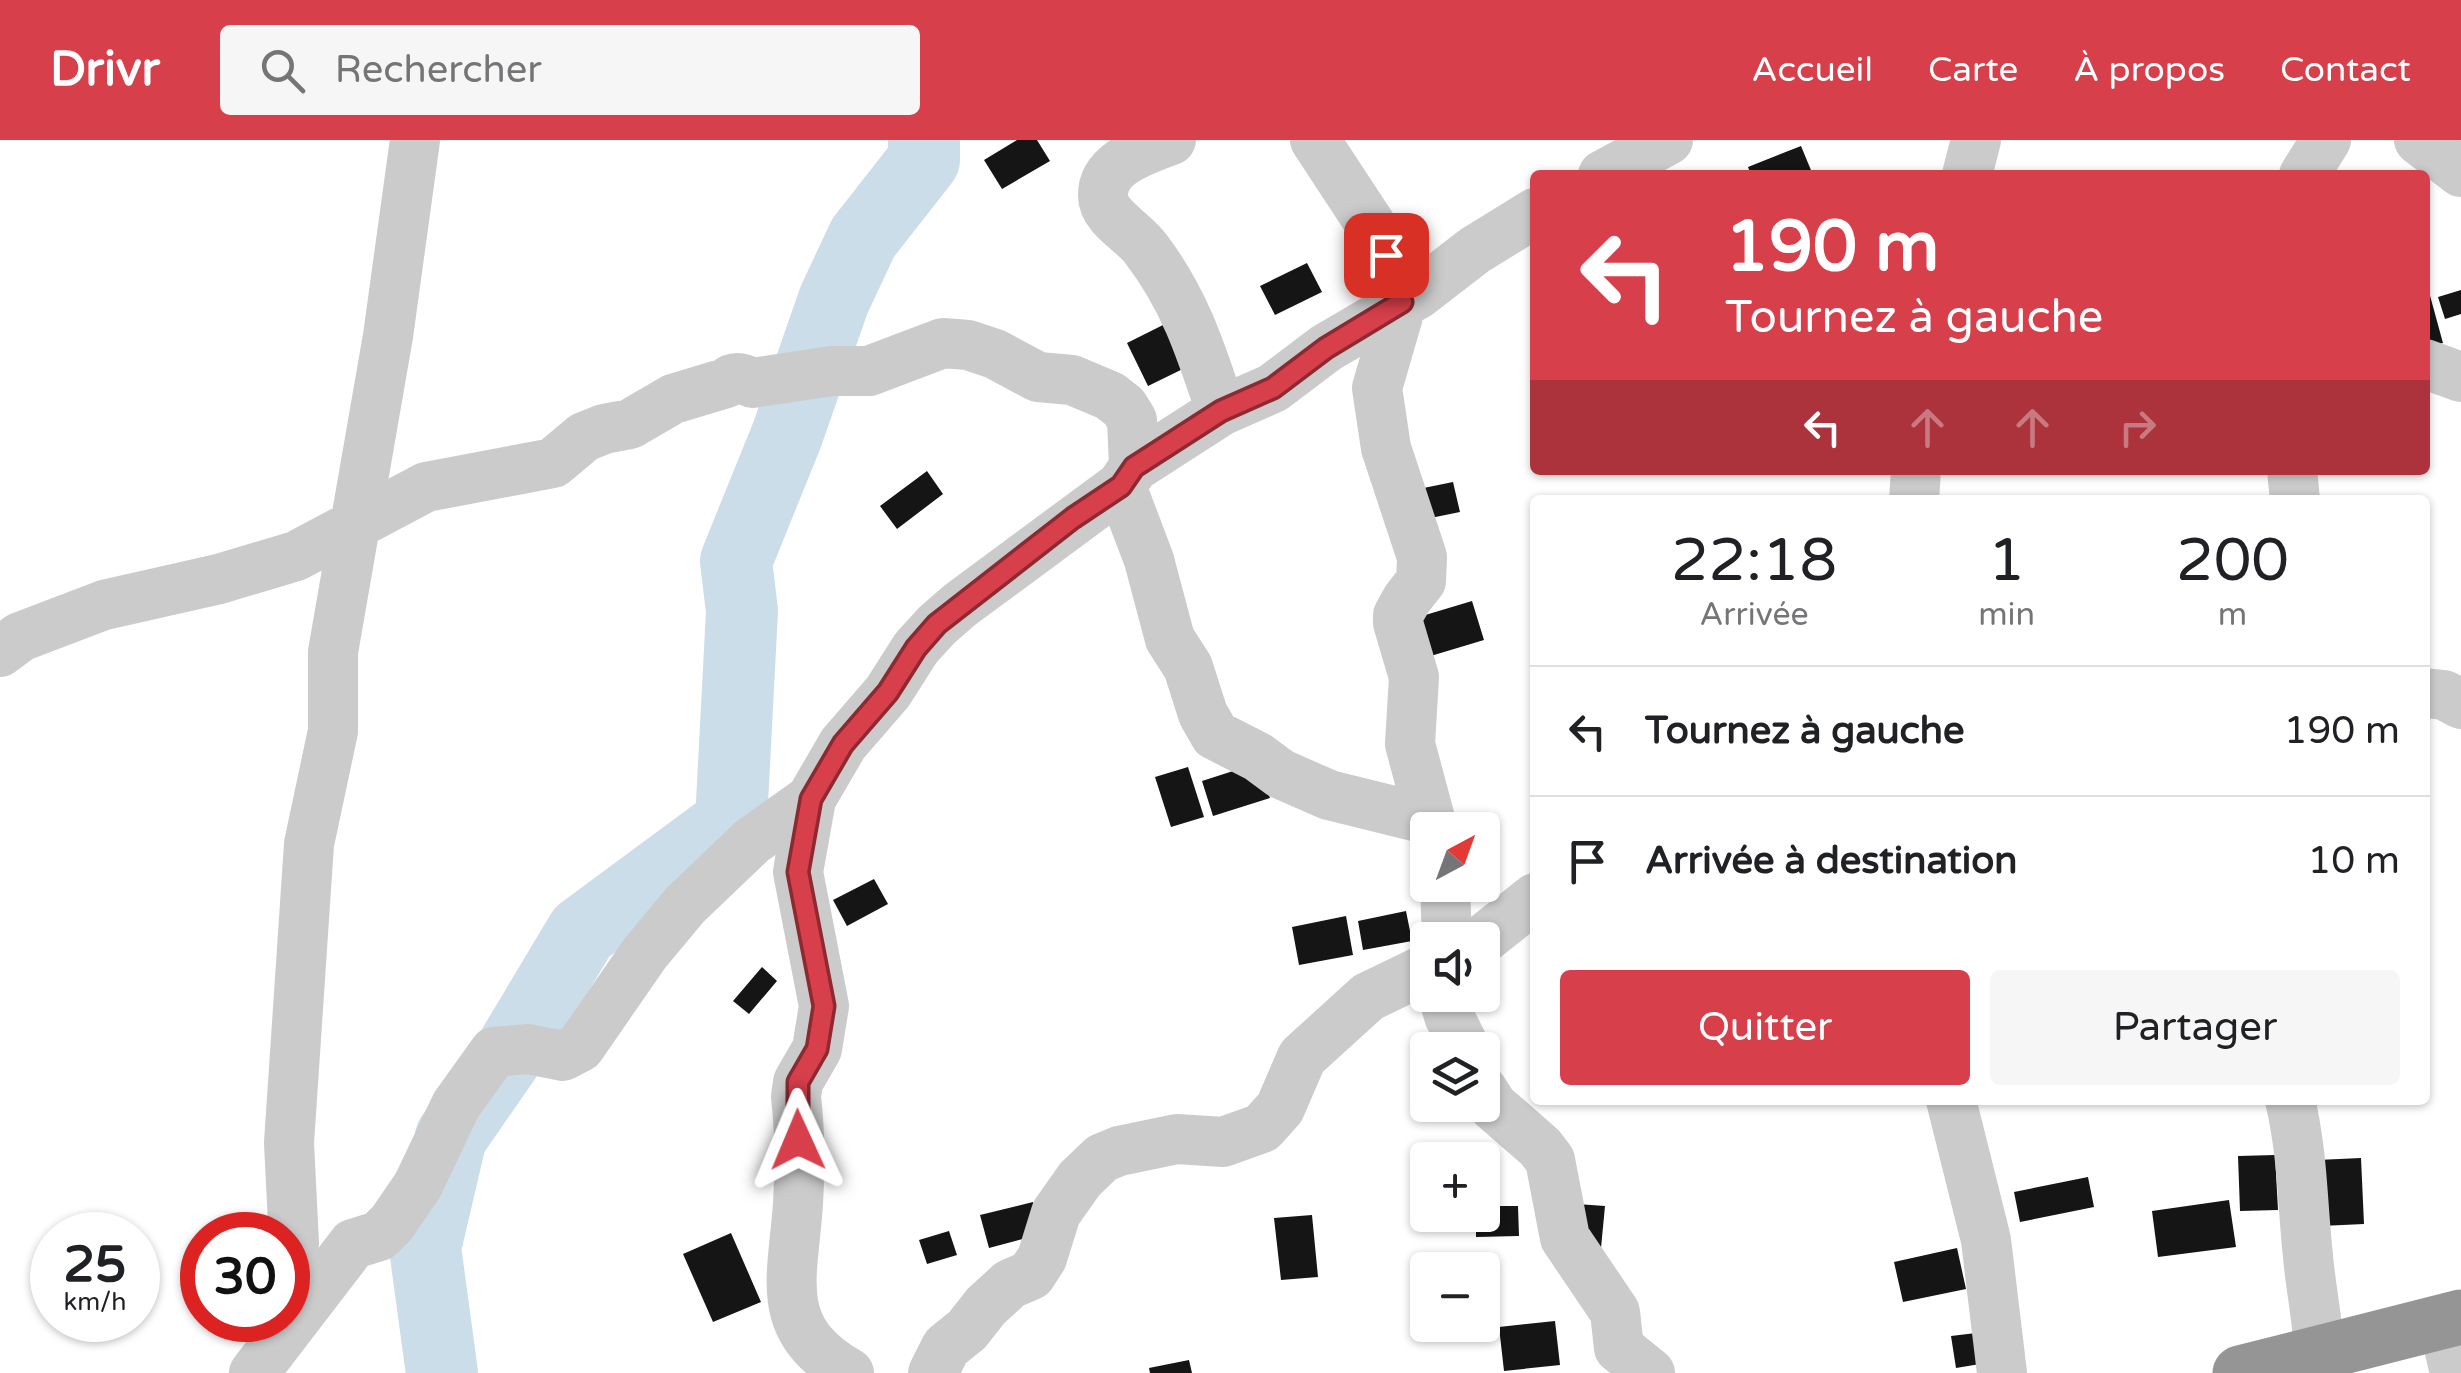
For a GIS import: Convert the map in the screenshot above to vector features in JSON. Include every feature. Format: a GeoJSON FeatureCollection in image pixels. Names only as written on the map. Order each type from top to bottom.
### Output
{"type":"FeatureCollection","features":[{"type":"Feature","properties":{"kind":"highway"},"geometry":{"type":"LineString","coordinates":[[2240,1373],[2453,1337]]}},
{"type":"Feature","properties":{"kind":"street"},"geometry":{"type":"LineString","coordinates":[[292,1212],[289,1143],[309,844],[333,731],[333,652],[388,336],[415,140]]}},
{"type":"Feature","properties":{"kind":"street"},"geometry":{"type":"LineString","coordinates":[[1171,140],[1121,164],[1110,174],[1102,199],[1107,212],[1144,245],[1186,310],[1221,411]]}},
{"type":"Feature","properties":{"kind":"street"},"geometry":{"type":"LineString","coordinates":[[1315,140],[1378,236],[1402,302],[1377,388],[1390,464],[1422,556],[1422,581],[1407,598],[1398,623],[1414,677],[1410,744],[1428,812]]}},
{"type":"Feature","properties":{"kind":"street"},"geometry":{"type":"LineString","coordinates":[[1613,170],[1668,140]]}},
{"type":"Feature","properties":{"kind":"street"},"geometry":{"type":"LineString","coordinates":[[1969,170],[1976,140]]}},
{"type":"Feature","properties":{"kind":"street"},"geometry":{"type":"LineString","coordinates":[[2307,170],[2326,140]]}},
{"type":"Feature","properties":{"kind":"street"},"geometry":{"type":"LineString","coordinates":[[2419,140],[2461,172]]}},
{"type":"Feature","properties":{"kind":"street"},"geometry":{"type":"LineString","coordinates":[[849,1373],[820,1354],[800,1328],[789,1284],[798,1202],[796,1096],[798,1082],[817,1049],[824,1006],[798,872],[811,799],[843,744],[888,692],[916,648],[937,624],[1127,476],[1221,411],[1273,388],[1326,348],[1530,216]]}},
{"type":"Feature","properties":{"kind":"street"},"geometry":{"type":"LineString","coordinates":[[0,652],[20,637],[104,605],[296,556],[426,487],[553,462],[584,437],[630,424],[673,399],[731,378],[742,377],[752,383],[832,371],[869,371],[943,344],[968,345],[1038,376],[1072,380],[1110,396],[1124,407],[1132,420],[1127,476],[1170,639],[1188,667],[1208,727],[1215,735],[1258,756],[1281,774],[1329,795],[1410,819]]}},
{"type":"Feature","properties":{"kind":"street"},"geometry":{"type":"LineString","coordinates":[[2430,366],[2461,377]]}},
{"type":"Feature","properties":{"kind":"street"},"geometry":{"type":"LineString","coordinates":[[2430,693],[2444,694],[2461,704]]}},
{"type":"Feature","properties":{"kind":"street"},"geometry":{"type":"LineString","coordinates":[[262,1353],[321,1289],[353,1244],[379,1236],[392,1223],[418,1185],[456,1105],[494,1052],[528,1049],[563,1056],[580,1047],[645,953],[698,892],[752,841],[811,799]]}},
{"type":"Feature","properties":{"kind":"street"},"geometry":{"type":"LineString","coordinates":[[1500,926],[1530,902]]}},
{"type":"Feature","properties":{"kind":"street"},"geometry":{"type":"LineString","coordinates":[[933,1373],[946,1346],[967,1330],[1010,1284],[1031,1275],[1038,1266],[1056,1213],[1080,1179],[1102,1158],[1177,1139],[1223,1142],[1262,1128],[1280,1108],[1302,1057],[1368,997],[1410,978]]}},
{"type":"Feature","properties":{"kind":"street"},"geometry":{"type":"LineString","coordinates":[[1952,1105],[1978,1200],[2002,1373]]}},
{"type":"Feature","properties":{"kind":"street"},"geometry":{"type":"LineString","coordinates":[[2291,1105],[2301,1146],[2318,1362]]}},
{"type":"Feature","properties":{"kind":"street"},"geometry":{"type":"LineString","coordinates":[[1500,1112],[1550,1160],[1565,1238],[1615,1312],[1619,1348],[1650,1373]]}},
{"type":"Feature","properties":{"kind":"building"},"geometry":{"type":"Polygon","coordinates":[[[1017,140],[1037,140],[1050,161],[1002,189],[984,160],[1017,140]]]}},
{"type":"Feature","properties":{"kind":"building"},"geometry":{"type":"Polygon","coordinates":[[[1801,146],[1811,170],[1749,170],[1748,167],[1801,146]]]}},
{"type":"Feature","properties":{"kind":"building"},"geometry":{"type":"Polygon","coordinates":[[[1307,263],[1322,292],[1275,315],[1260,286],[1307,263]]]}},
{"type":"Feature","properties":{"kind":"building"},"geometry":{"type":"Polygon","coordinates":[[[2461,290],[2461,314],[2445,319],[2438,297],[2461,290]]]}},
{"type":"Feature","properties":{"kind":"building"},"geometry":{"type":"Polygon","coordinates":[[[2430,296],[2443,343],[2430,347],[2430,296]]]}},
{"type":"Feature","properties":{"kind":"building"},"geometry":{"type":"Polygon","coordinates":[[[1169,322],[1191,365],[1148,386],[1127,343],[1169,322]]]}},
{"type":"Feature","properties":{"kind":"building"},"geometry":{"type":"Polygon","coordinates":[[[927,471],[943,494],[897,529],[880,506],[927,471]]]}},
{"type":"Feature","properties":{"kind":"building"},"geometry":{"type":"Polygon","coordinates":[[[1453,482],[1460,512],[1411,522],[1404,492],[1453,482]]]}},
{"type":"Feature","properties":{"kind":"building"},"geometry":{"type":"Polygon","coordinates":[[[1472,601],[1484,640],[1414,661],[1402,622],[1472,601]]]}},
{"type":"Feature","properties":{"kind":"building"},"geometry":{"type":"Polygon","coordinates":[[[1258,763],[1270,798],[1213,816],[1202,781],[1258,763]]]}},
{"type":"Feature","properties":{"kind":"building"},"geometry":{"type":"Polygon","coordinates":[[[1188,767],[1204,817],[1171,827],[1155,777],[1188,767]]]}},
{"type":"Feature","properties":{"kind":"building"},"geometry":{"type":"Polygon","coordinates":[[[874,879],[888,904],[847,926],[833,900],[874,879]]]}},
{"type":"Feature","properties":{"kind":"building"},"geometry":{"type":"Polygon","coordinates":[[[1406,911],[1410,941],[1363,950],[1358,921],[1406,911]]]}},
{"type":"Feature","properties":{"kind":"building"},"geometry":{"type":"Polygon","coordinates":[[[1346,916],[1353,955],[1299,965],[1292,927],[1346,916]]]}},
{"type":"Feature","properties":{"kind":"building"},"geometry":{"type":"Polygon","coordinates":[[[762,967],[777,981],[749,1014],[733,1001],[762,967]]]}},
{"type":"Feature","properties":{"kind":"building"},"geometry":{"type":"Polygon","coordinates":[[[2275,1155],[2278,1210],[2240,1211],[2238,1156],[2275,1155]]]}},
{"type":"Feature","properties":{"kind":"building"},"geometry":{"type":"Polygon","coordinates":[[[2361,1158],[2364,1224],[2321,1226],[2317,1160],[2361,1158]]]}},
{"type":"Feature","properties":{"kind":"building"},"geometry":{"type":"Polygon","coordinates":[[[2088,1177],[2094,1207],[2020,1222],[2014,1192],[2088,1177]]]}},
{"type":"Feature","properties":{"kind":"building"},"geometry":{"type":"Polygon","coordinates":[[[2229,1200],[2236,1247],[2158,1257],[2152,1211],[2229,1200]]]}},
{"type":"Feature","properties":{"kind":"building"},"geometry":{"type":"Polygon","coordinates":[[[1033,1202],[1042,1234],[989,1248],[980,1215],[1033,1202]]]}},
{"type":"Feature","properties":{"kind":"building"},"geometry":{"type":"Polygon","coordinates":[[[1577,1204],[1605,1206],[1601,1248],[1573,1245],[1577,1204]]]}},
{"type":"Feature","properties":{"kind":"building"},"geometry":{"type":"Polygon","coordinates":[[[1500,1206],[1518,1206],[1519,1236],[1476,1237],[1476,1232],[1500,1232],[1500,1206]]]}},
{"type":"Feature","properties":{"kind":"building"},"geometry":{"type":"Polygon","coordinates":[[[1312,1215],[1318,1277],[1281,1280],[1274,1218],[1312,1215]]]}},
{"type":"Feature","properties":{"kind":"building"},"geometry":{"type":"Polygon","coordinates":[[[949,1231],[957,1255],[927,1264],[919,1240],[949,1231]]]}},
{"type":"Feature","properties":{"kind":"building"},"geometry":{"type":"Polygon","coordinates":[[[731,1233],[761,1302],[713,1322],[683,1254],[731,1233]]]}},
{"type":"Feature","properties":{"kind":"building"},"geometry":{"type":"Polygon","coordinates":[[[1957,1248],[1966,1289],[1903,1302],[1894,1262],[1957,1248]]]}},
{"type":"Feature","properties":{"kind":"building"},"geometry":{"type":"Polygon","coordinates":[[[1555,1321],[1560,1365],[1504,1371],[1500,1327],[1555,1321]]]}},
{"type":"Feature","properties":{"kind":"building"},"geometry":{"type":"Polygon","coordinates":[[[1976,1333],[1980,1364],[1956,1368],[1951,1336],[1976,1333]]]}},
{"type":"Feature","properties":{"kind":"building"},"geometry":{"type":"Polygon","coordinates":[[[1189,1360],[1192,1373],[1150,1373],[1149,1368],[1189,1360]]]}},
{"type":"Feature","properties":{"kind":"waterway"},"geometry":{"type":"LineString","coordinates":[[442,1373],[425,1248],[451,1137],[512,1049],[582,932],[731,822],[742,611],[736,561],[787,435],[834,300],[863,238],[924,160],[924,140]]}},
{"type":"Feature","properties":{"kind":"route"},"geometry":{"type":"LineString","coordinates":[[798,1140],[798,1082],[817,1049],[824,1006],[798,872],[811,799],[843,744],[888,692],[916,648],[937,624],[1073,518],[1121,486],[1134,467],[1221,411],[1273,388],[1326,348],[1402,302],[1386,255]]}}]}
